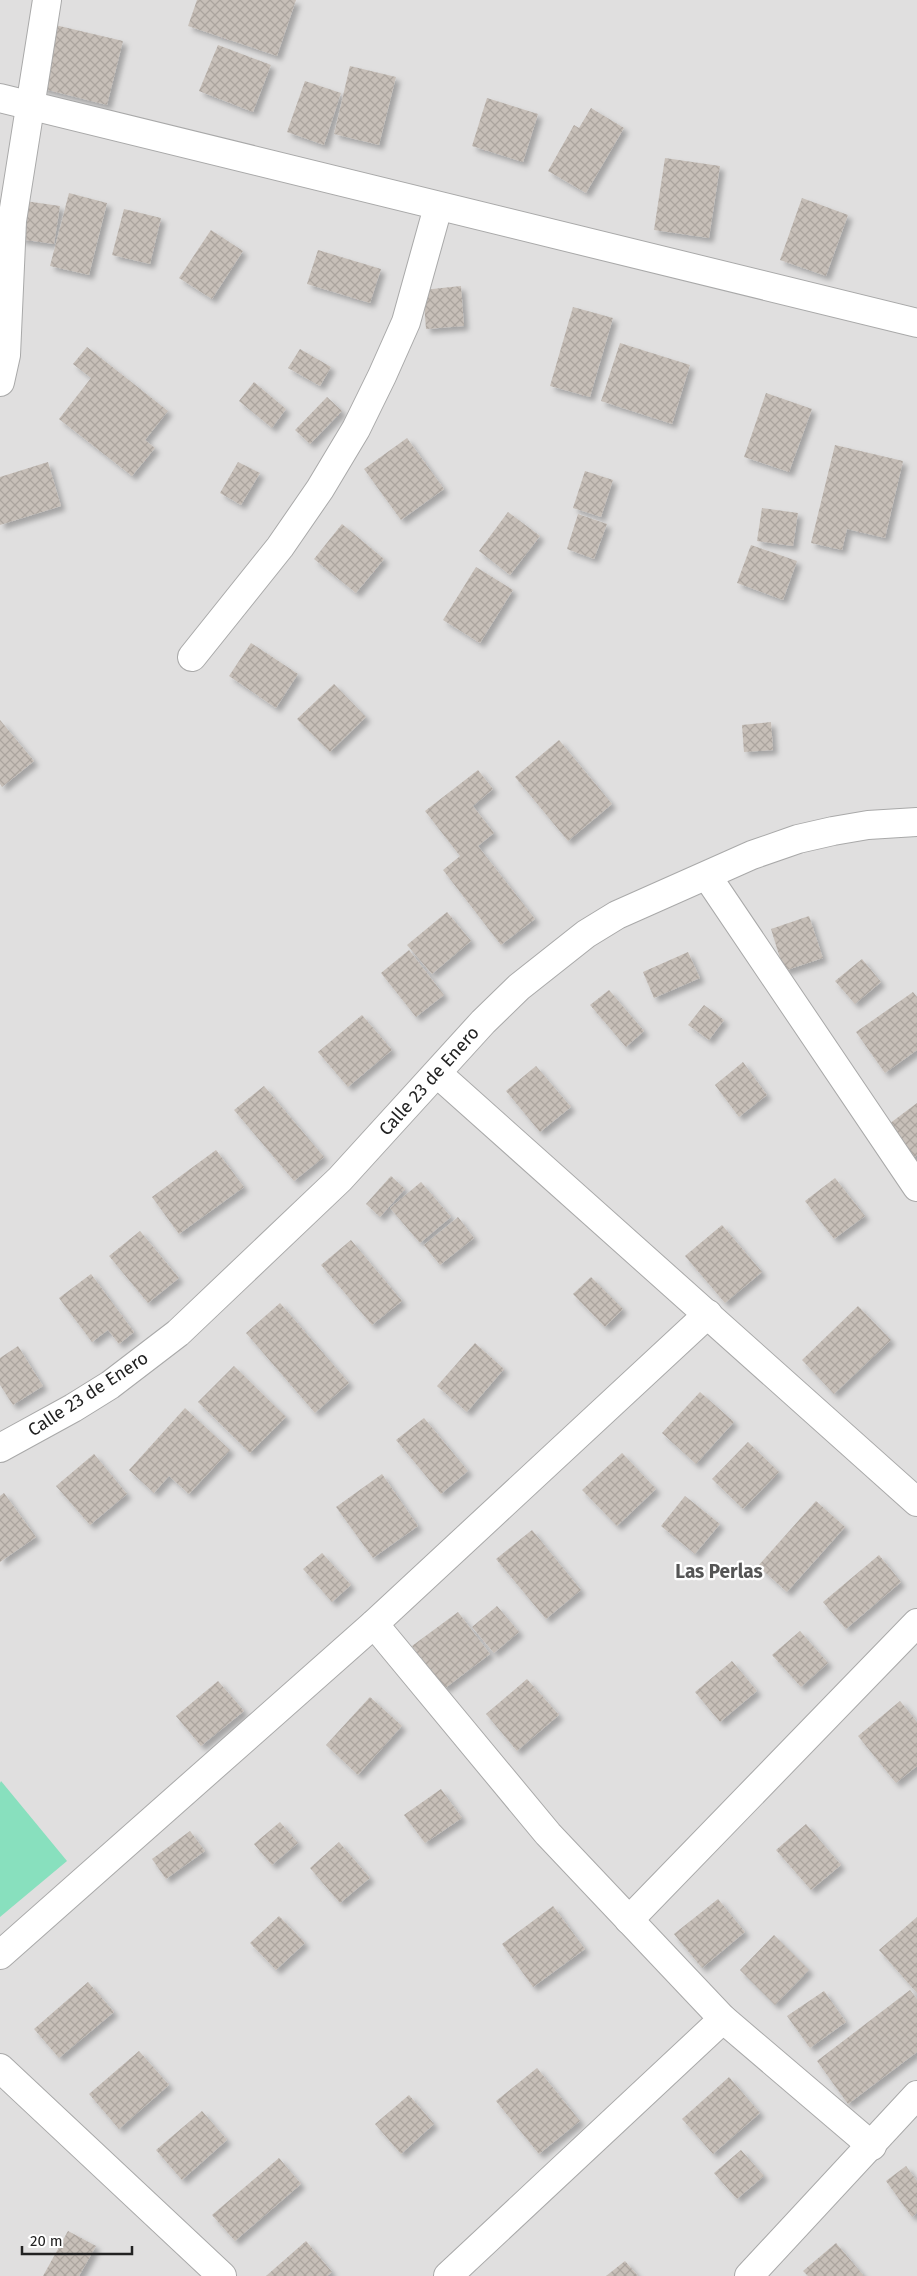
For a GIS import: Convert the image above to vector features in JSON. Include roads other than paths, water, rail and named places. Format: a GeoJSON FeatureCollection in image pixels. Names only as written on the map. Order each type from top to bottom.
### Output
{"type":"FeatureCollection","features":[{"type":"Feature","properties":{"kind":"street"},"geometry":{"type":"LineString","coordinates":[[0,382],[6,355],[12,221],[47,0]]}},
{"type":"Feature","properties":{"kind":"street"},"geometry":{"type":"LineString","coordinates":[[0,98],[917,323]]}},
{"type":"Feature","properties":{"kind":"street"},"geometry":{"type":"LineString","coordinates":[[192,657],[280,547],[320,489],[356,428],[406,322],[438,207]]}},
{"type":"Feature","properties":{"kind":"street","name":"Calle 23 de Enero"},"geometry":{"type":"LineString","coordinates":[[0,1448],[73,1408],[110,1385],[178,1333],[340,1179],[484,1022],[519,987],[564,950],[617,915],[752,855],[798,839],[868,825],[917,822]]}},
{"type":"Feature","properties":{"kind":"street"},"geometry":{"type":"LineString","coordinates":[[707,876],[917,1187]]}},
{"type":"Feature","properties":{"kind":"street"},"geometry":{"type":"LineString","coordinates":[[438,1074],[917,1502]]}},
{"type":"Feature","properties":{"kind":"street"},"geometry":{"type":"LineString","coordinates":[[0,1955],[374,1624],[708,1314]]}},
{"type":"Feature","properties":{"kind":"street"},"geometry":{"type":"LineString","coordinates":[[630,1920],[917,1623]]}},
{"type":"Feature","properties":{"kind":"street"},"geometry":{"type":"LineString","coordinates":[[374,1624],[548,1834],[723,2019],[872,2146]]}},
{"type":"Feature","properties":{"kind":"street"},"geometry":{"type":"LineString","coordinates":[[448,2276],[723,2019]]}},
{"type":"Feature","properties":{"kind":"street"},"geometry":{"type":"LineString","coordinates":[[0,2068],[222,2276]]}},
{"type":"Feature","properties":{"kind":"street"},"geometry":{"type":"LineString","coordinates":[[749,2276],[872,2146],[917,2095]]}},
{"type":"Feature","properties":{"kind":"district","name":"Las Perlas"},"geometry":{"type":"Point","coordinates":[719,1571]}}]}
